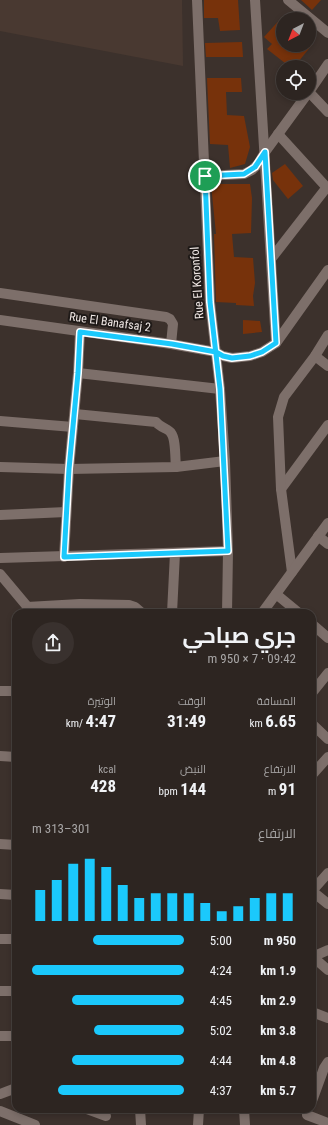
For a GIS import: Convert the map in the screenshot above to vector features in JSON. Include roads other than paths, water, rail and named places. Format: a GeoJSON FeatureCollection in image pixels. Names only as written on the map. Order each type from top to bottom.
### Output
{"type":"FeatureCollection","features":[{"type":"Feature","properties":{"kind":"street","name":"Rue El Koronfol"},"geometry":{"type":"LineString","coordinates":[[197,0],[210,302],[220,389],[225,461],[228,551],[227,609]]}},
{"type":"Feature","properties":{"kind":"street"},"geometry":{"type":"LineString","coordinates":[[255,0],[276,343]]}},
{"type":"Feature","properties":{"kind":"street"},"geometry":{"type":"LineString","coordinates":[[288,0],[328,33]]}},
{"type":"Feature","properties":{"kind":"street"},"geometry":{"type":"LineString","coordinates":[[316,82],[328,64]]}},
{"type":"Feature","properties":{"kind":"street"},"geometry":{"type":"LineString","coordinates":[[316,99],[328,112]]}},
{"type":"Feature","properties":{"kind":"street"},"geometry":{"type":"LineString","coordinates":[[205,176],[244,174],[255,167],[303,100]]}},
{"type":"Feature","properties":{"kind":"street"},"geometry":{"type":"LineString","coordinates":[[271,259],[327,188],[278,134]]}},
{"type":"Feature","properties":{"kind":"street"},"geometry":{"type":"LineString","coordinates":[[276,343],[328,270]]}},
{"type":"Feature","properties":{"kind":"street"},"geometry":{"type":"LineString","coordinates":[[0,292],[166,317],[170,319],[172,324],[172,344]]}},
{"type":"Feature","properties":{"kind":"street","name":"Rue El Banafsaj 2"},"geometry":{"type":"LineString","coordinates":[[0,320],[172,344],[216,352],[223,356],[232,358],[250,356],[262,352],[276,343]]}},
{"type":"Feature","properties":{"kind":"street"},"geometry":{"type":"LineString","coordinates":[[64,557],[69,469],[78,373],[80,332]]}},
{"type":"Feature","properties":{"kind":"street"},"geometry":{"type":"LineString","coordinates":[[292,572],[281,489],[278,417],[284,397],[315,356],[328,335]]}},
{"type":"Feature","properties":{"kind":"street"},"geometry":{"type":"LineString","coordinates":[[315,356],[328,366]]}},
{"type":"Feature","properties":{"kind":"street"},"geometry":{"type":"LineString","coordinates":[[78,373],[220,389]]}},
{"type":"Feature","properties":{"kind":"street"},"geometry":{"type":"LineString","coordinates":[[74,414],[156,422],[161,428],[172,433],[174,439],[176,467]]}},
{"type":"Feature","properties":{"kind":"street"},"geometry":{"type":"LineString","coordinates":[[0,421],[73,427]]}},
{"type":"Feature","properties":{"kind":"street"},"geometry":{"type":"LineString","coordinates":[[281,489],[328,425]]}},
{"type":"Feature","properties":{"kind":"street"},"geometry":{"type":"LineString","coordinates":[[0,467],[69,469],[176,467],[225,461]]}},
{"type":"Feature","properties":{"kind":"street"},"geometry":{"type":"LineString","coordinates":[[0,515],[66,512]]}},
{"type":"Feature","properties":{"kind":"street"},"geometry":{"type":"LineString","coordinates":[[265,609],[328,523]]}},
{"type":"Feature","properties":{"kind":"street"},"geometry":{"type":"LineString","coordinates":[[318,536],[328,544]]}},
{"type":"Feature","properties":{"kind":"street"},"geometry":{"type":"LineString","coordinates":[[0,558],[228,551]]}},
{"type":"Feature","properties":{"kind":"street"},"geometry":{"type":"LineString","coordinates":[[172,609],[175,552]]}},
{"type":"Feature","properties":{"kind":"street"},"geometry":{"type":"LineString","coordinates":[[0,574],[28,609]]}},
{"type":"Feature","properties":{"kind":"street"},"geometry":{"type":"LineString","coordinates":[[276,594],[294,609]]}},
{"type":"Feature","properties":{"kind":"street"},"geometry":{"type":"LineString","coordinates":[[80,604],[83,609]]}},
{"type":"Feature","properties":{"kind":"street"},"geometry":{"type":"LineString","coordinates":[[38,609],[80,604],[128,605],[137,609]]}},
{"type":"Feature","properties":{"kind":"street"},"geometry":{"type":"LineString","coordinates":[[316,627],[328,636]]}},
{"type":"Feature","properties":{"kind":"street"},"geometry":{"type":"LineString","coordinates":[[316,688],[328,673]]}},
{"type":"Feature","properties":{"kind":"street"},"geometry":{"type":"LineString","coordinates":[[0,691],[12,692]]}},
{"type":"Feature","properties":{"kind":"street"},"geometry":{"type":"LineString","coordinates":[[316,728],[328,738]]}},
{"type":"Feature","properties":{"kind":"street"},"geometry":{"type":"LineString","coordinates":[[0,756],[12,757]]}},
{"type":"Feature","properties":{"kind":"street"},"geometry":{"type":"LineString","coordinates":[[316,770],[328,757]]}},
{"type":"Feature","properties":{"kind":"street"},"geometry":{"type":"LineString","coordinates":[[0,844],[12,844]]}},
{"type":"Feature","properties":{"kind":"street"},"geometry":{"type":"LineString","coordinates":[[316,886],[328,873]]}},
{"type":"Feature","properties":{"kind":"street"},"geometry":{"type":"LineString","coordinates":[[0,894],[12,895]]}},
{"type":"Feature","properties":{"kind":"street"},"geometry":{"type":"LineString","coordinates":[[316,894],[328,904]]}},
{"type":"Feature","properties":{"kind":"street"},"geometry":{"type":"LineString","coordinates":[[0,938],[12,939]]}},
{"type":"Feature","properties":{"kind":"street"},"geometry":{"type":"LineString","coordinates":[[316,956],[328,951]]}},
{"type":"Feature","properties":{"kind":"street"},"geometry":{"type":"LineString","coordinates":[[316,960],[328,970]]}},
{"type":"Feature","properties":{"kind":"street"},"geometry":{"type":"LineString","coordinates":[[0,991],[12,991]]}},
{"type":"Feature","properties":{"kind":"street"},"geometry":{"type":"LineString","coordinates":[[316,1014],[328,1018]]}},
{"type":"Feature","properties":{"kind":"street"},"geometry":{"type":"LineString","coordinates":[[0,1036],[12,1036]]}},
{"type":"Feature","properties":{"kind":"street"},"geometry":{"type":"LineString","coordinates":[[316,1090],[324,1068],[328,1062]]}},
{"type":"Feature","properties":{"kind":"street"},"geometry":{"type":"LineString","coordinates":[[0,1094],[12,1090]]}},
{"type":"Feature","properties":{"kind":"street"},"geometry":{"type":"LineString","coordinates":[[0,1111],[35,1125]]}},
{"type":"Feature","properties":{"kind":"street"},"geometry":{"type":"LineString","coordinates":[[96,1113],[106,1117]]}},
{"type":"Feature","properties":{"kind":"street"},"geometry":{"type":"LineString","coordinates":[[140,1113],[141,1125]]}},
{"type":"Feature","properties":{"kind":"street"},"geometry":{"type":"LineString","coordinates":[[198,1125],[199,1113]]}},
{"type":"Feature","properties":{"kind":"street"},"geometry":{"type":"LineString","coordinates":[[244,1113],[245,1125]]}},
{"type":"Feature","properties":{"kind":"street"},"geometry":{"type":"LineString","coordinates":[[304,1125],[308,1113]]}},
{"type":"Feature","properties":{"kind":"street"},"geometry":{"type":"LineString","coordinates":[[310,1113],[328,1123]]}}]}
